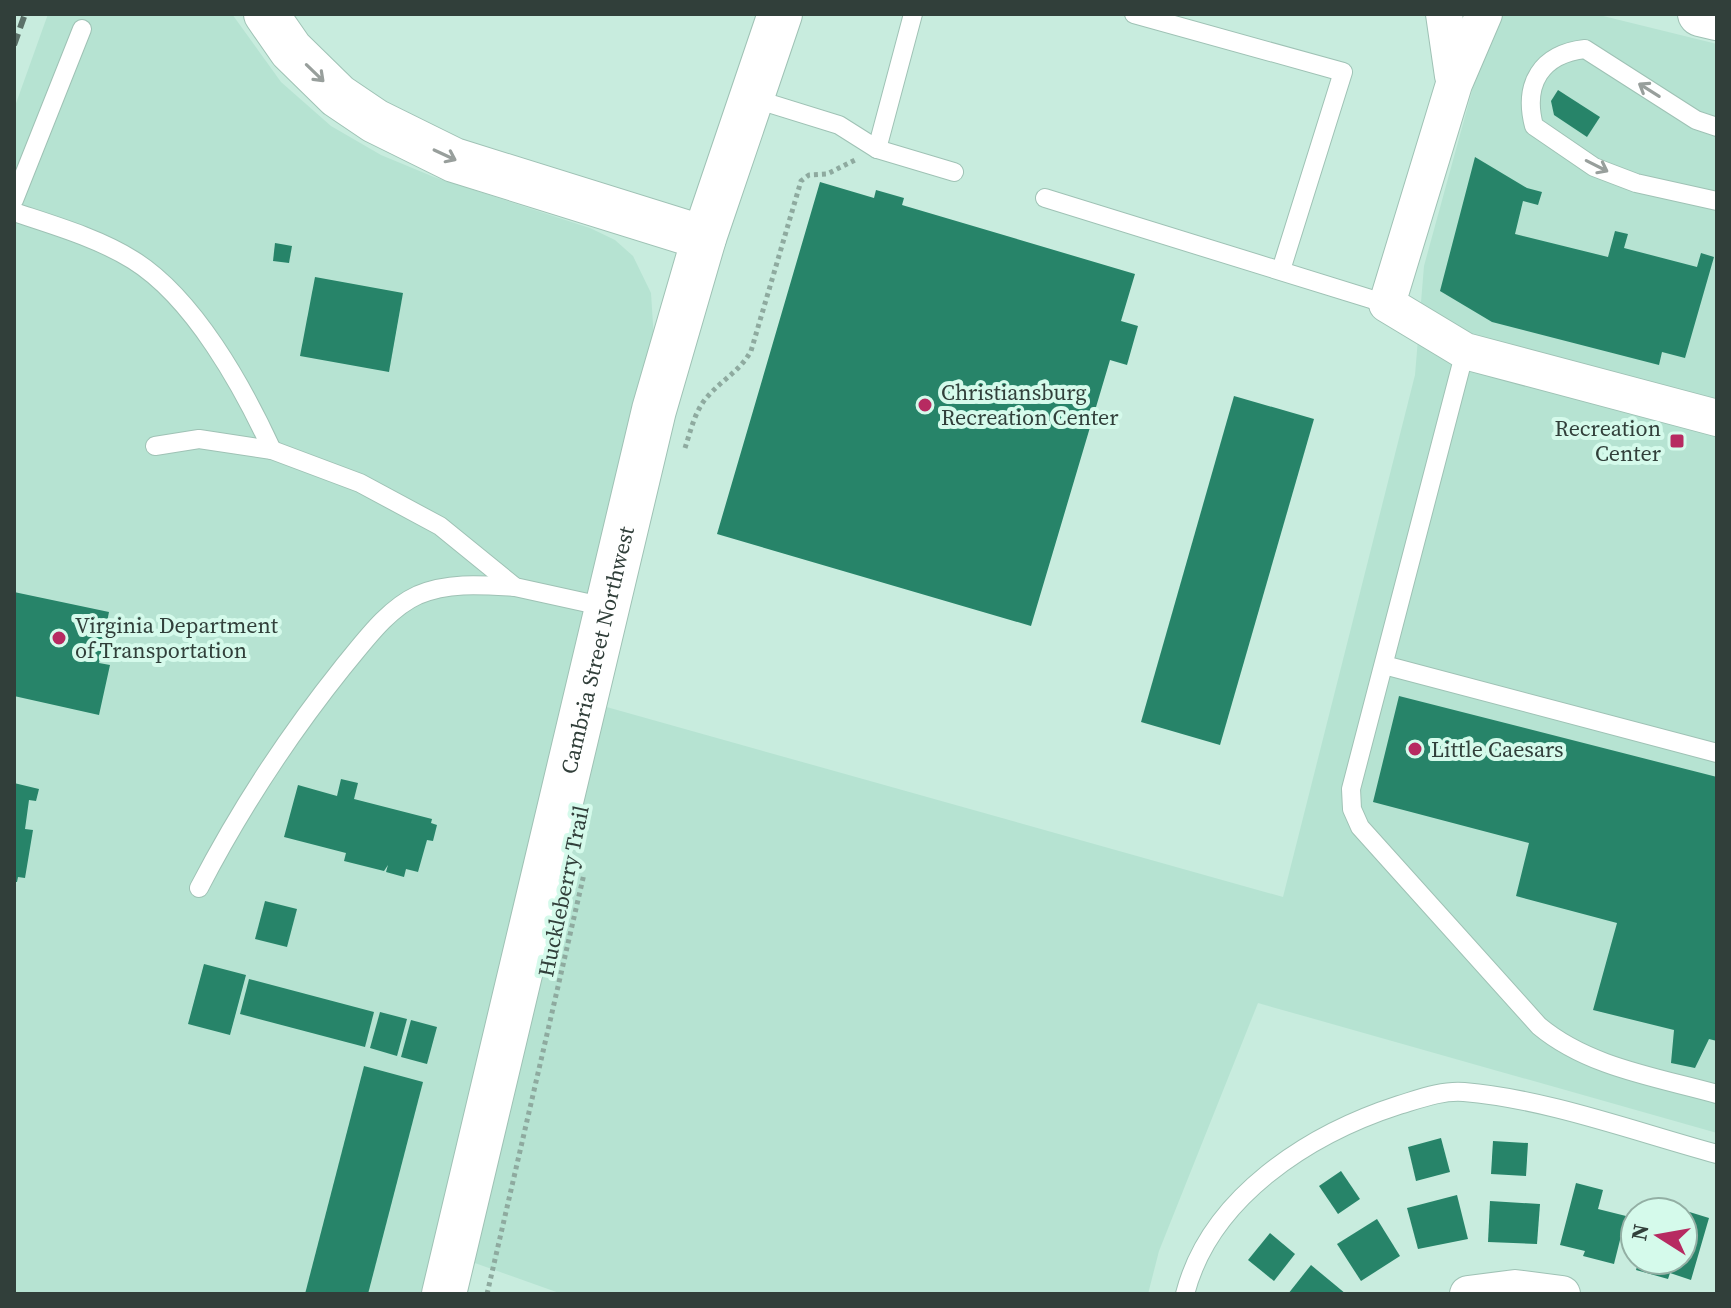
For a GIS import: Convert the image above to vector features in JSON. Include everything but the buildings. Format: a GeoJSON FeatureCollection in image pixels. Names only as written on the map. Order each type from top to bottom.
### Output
{"type":"FeatureCollection","features":[{"type":"Feature","properties":{"kind":"street"},"geometry":{"type":"LineString","coordinates":[[266,14],[291,50],[338,96],[375,121],[454,160],[704,238]]}},
{"type":"Feature","properties":{"kind":"street","name":"Cambria Street Northwest"},"geometry":{"type":"LineString","coordinates":[[444,1294],[654,410],[704,238],[780,14]]}},
{"type":"Feature","properties":{"kind":"street"},"geometry":{"type":"LineString","coordinates":[[1444,14],[1454,84]]}},
{"type":"Feature","properties":{"kind":"street"},"geometry":{"type":"LineString","coordinates":[[1484,14],[1454,84],[1387,304],[1465,351],[1717,418]]}},
{"type":"Feature","properties":{"kind":"street"},"geometry":{"type":"LineString","coordinates":[[1700,14],[1717,18]]}},
{"type":"Feature","properties":{"kind":"street"},"geometry":{"type":"LineString","coordinates":[[1468,1294],[1515,1288],[1562,1294]]}},
{"type":"Feature","properties":{"kind":"lane"},"geometry":{"type":"LineString","coordinates":[[877,149],[913,14]]}},
{"type":"Feature","properties":{"kind":"lane"},"geometry":{"type":"LineString","coordinates":[[1134,14],[1343,72],[1281,270]]}},
{"type":"Feature","properties":{"kind":"lane"},"geometry":{"type":"LineString","coordinates":[[14,200],[82,29]]}},
{"type":"Feature","properties":{"kind":"lane"},"geometry":{"type":"LineString","coordinates":[[1717,127],[1696,120],[1585,49],[1566,52],[1548,63],[1533,82],[1529,105],[1534,126],[1594,167],[1636,183],[1717,201]]}},
{"type":"Feature","properties":{"kind":"lane"},"geometry":{"type":"LineString","coordinates":[[752,98],[839,125],[877,149],[954,172]]}},
{"type":"Feature","properties":{"kind":"lane"},"geometry":{"type":"LineString","coordinates":[[1045,198],[1387,304]]}},
{"type":"Feature","properties":{"kind":"lane"},"geometry":{"type":"LineString","coordinates":[[14,212],[67,230],[133,260],[174,295],[213,346],[252,407],[272,450]]}},
{"type":"Feature","properties":{"kind":"lane"},"geometry":{"type":"LineString","coordinates":[[1465,351],[1351,789],[1352,809],[1360,827],[1539,1026],[1562,1045],[1593,1059],[1717,1094]]}},
{"type":"Feature","properties":{"kind":"lane"},"geometry":{"type":"LineString","coordinates":[[155,446],[199,439],[272,450],[360,483],[440,526],[515,587]]}},
{"type":"Feature","properties":{"kind":"lane"},"geometry":{"type":"LineString","coordinates":[[199,888],[256,787],[375,628],[416,596],[460,584],[515,587],[607,607]]}},
{"type":"Feature","properties":{"kind":"lane"},"geometry":{"type":"LineString","coordinates":[[1384,665],[1717,753]]}},
{"type":"Feature","properties":{"kind":"lane"},"geometry":{"type":"LineString","coordinates":[[1191,1292],[1210,1235],[1239,1202],[1286,1162],[1344,1125],[1440,1093],[1461,1091],[1508,1099],[1717,1154]]}},
{"type":"Feature","properties":{"kind":"path"},"geometry":{"type":"LineString","coordinates":[[684,453],[693,423],[708,396],[740,369],[751,351],[801,181],[809,175],[827,174],[877,149]]}},
{"type":"Feature","properties":{"kind":"path","name":"Huckleberry Trail"},"geometry":{"type":"LineString","coordinates":[[487,1294],[587,861]]}},
{"type":"Feature","properties":{"kind":"shaded area"},"geometry":{"type":"Polygon","coordinates":[[[48,14],[232,14],[281,82],[331,126],[381,155],[434,177],[590,228],[615,240],[633,256],[651,293],[654,340],[603,706],[1283,897],[1415,375],[1424,266],[1486,40],[1500,14],[1595,14],[1717,44],[1717,1133],[1258,1003],[1159,1251],[1148,1294],[562,1294],[472,1262],[426,1294],[14,1294],[14,109],[48,14]]]}},
{"type":"Feature","properties":{"kind":"railway"},"geometry":{"type":"LineString","coordinates":[[14,45],[25,14]]}},
{"type":"Feature","properties":{"kind":"place","name":"Christiansburg Recreation Center"},"geometry":{"type":"Point","coordinates":[925,405]}},
{"type":"Feature","properties":{"kind":"place","name":"Recreation Center"},"geometry":{"type":"Point","coordinates":[1677,441]}},
{"type":"Feature","properties":{"kind":"place","name":"Virginia Department of Transportation"},"geometry":{"type":"Point","coordinates":[59,638]}},
{"type":"Feature","properties":{"kind":"place","name":"Little Caesars"},"geometry":{"type":"Point","coordinates":[1415,749]}}]}
